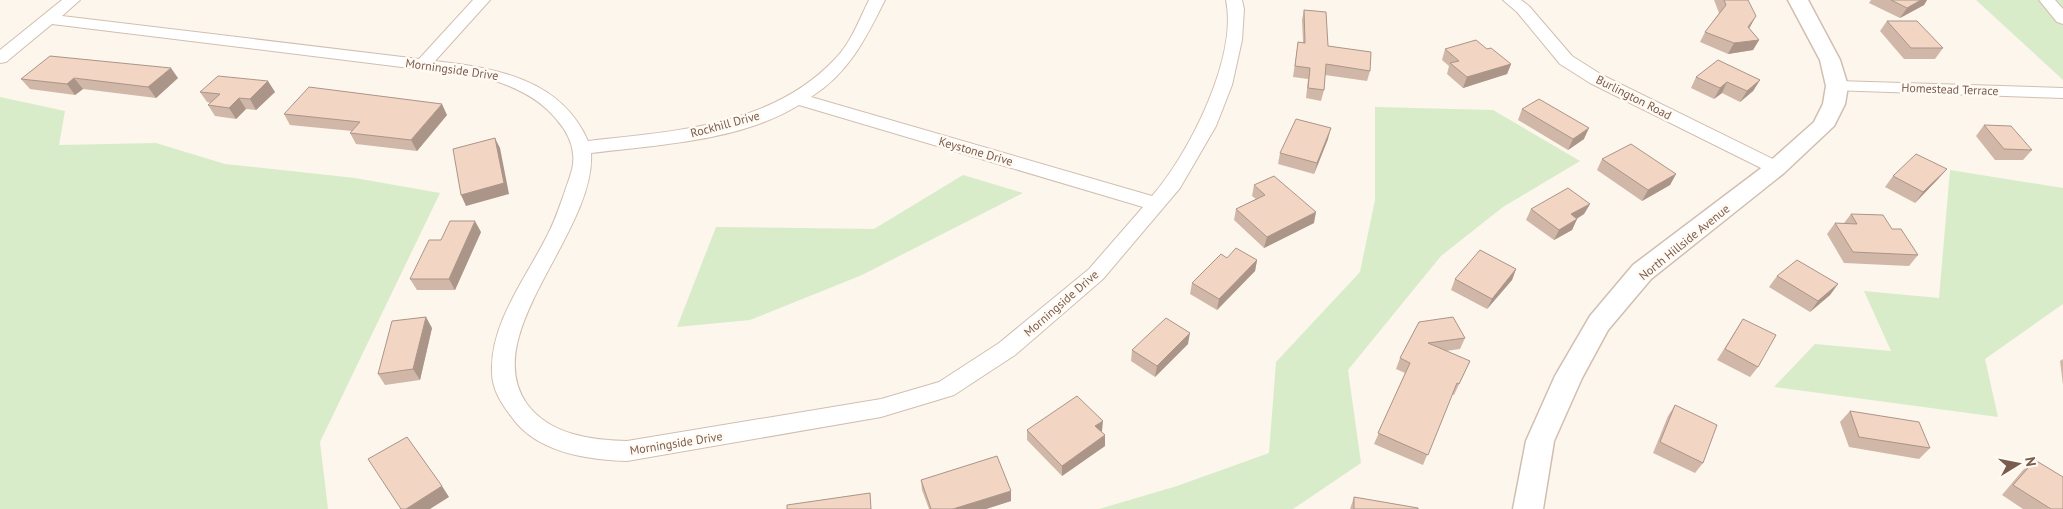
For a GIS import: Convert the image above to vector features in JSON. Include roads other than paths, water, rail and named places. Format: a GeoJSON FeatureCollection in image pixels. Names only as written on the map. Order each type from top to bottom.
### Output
{"type":"FeatureCollection","features":[{"type":"Feature","properties":{"kind":"street"},"geometry":{"type":"LineString","coordinates":[[0,58],[72,0]]}},
{"type":"Feature","properties":{"kind":"street"},"geometry":{"type":"LineString","coordinates":[[423,64],[472,8],[482,0]]}},
{"type":"Feature","properties":{"kind":"street","name":"Rockhill Drive"},"geometry":{"type":"LineString","coordinates":[[581,148],[715,130],[749,120],[796,98],[817,84],[841,63],[856,41],[877,0]]}},
{"type":"Feature","properties":{"kind":"street","name":"Morningside Drive"},"geometry":{"type":"LineString","coordinates":[[48,19],[484,72],[512,79],[539,94],[559,109],[573,129],[581,148],[580,176],[558,236],[507,334],[502,369],[507,392],[512,403],[528,422],[564,442],[594,450],[644,450],[882,408],[946,389],[1008,349],[1096,274],[1174,184],[1207,126],[1220,93],[1234,40],[1234,0]]}},
{"type":"Feature","properties":{"kind":"street","name":"Burlington Road"},"geometry":{"type":"LineString","coordinates":[[1511,0],[1523,9],[1566,60],[1596,79],[1776,168]]}},
{"type":"Feature","properties":{"kind":"street","name":"North Hillside Avenue"},"geometry":{"type":"LineString","coordinates":[[1528,509],[1540,441],[1569,376],[1599,323],[1642,272],[1776,168],[1823,126],[1834,104],[1837,86],[1830,60],[1798,0]]}},
{"type":"Feature","properties":{"kind":"street"},"geometry":{"type":"LineString","coordinates":[[2047,0],[2063,18]]}},
{"type":"Feature","properties":{"kind":"street","name":"Homestead Terrace"},"geometry":{"type":"LineString","coordinates":[[1837,86],[2063,93]]}},
{"type":"Feature","properties":{"kind":"street","name":"Keystone Drive"},"geometry":{"type":"LineString","coordinates":[[796,98],[1156,204]]}}]}
